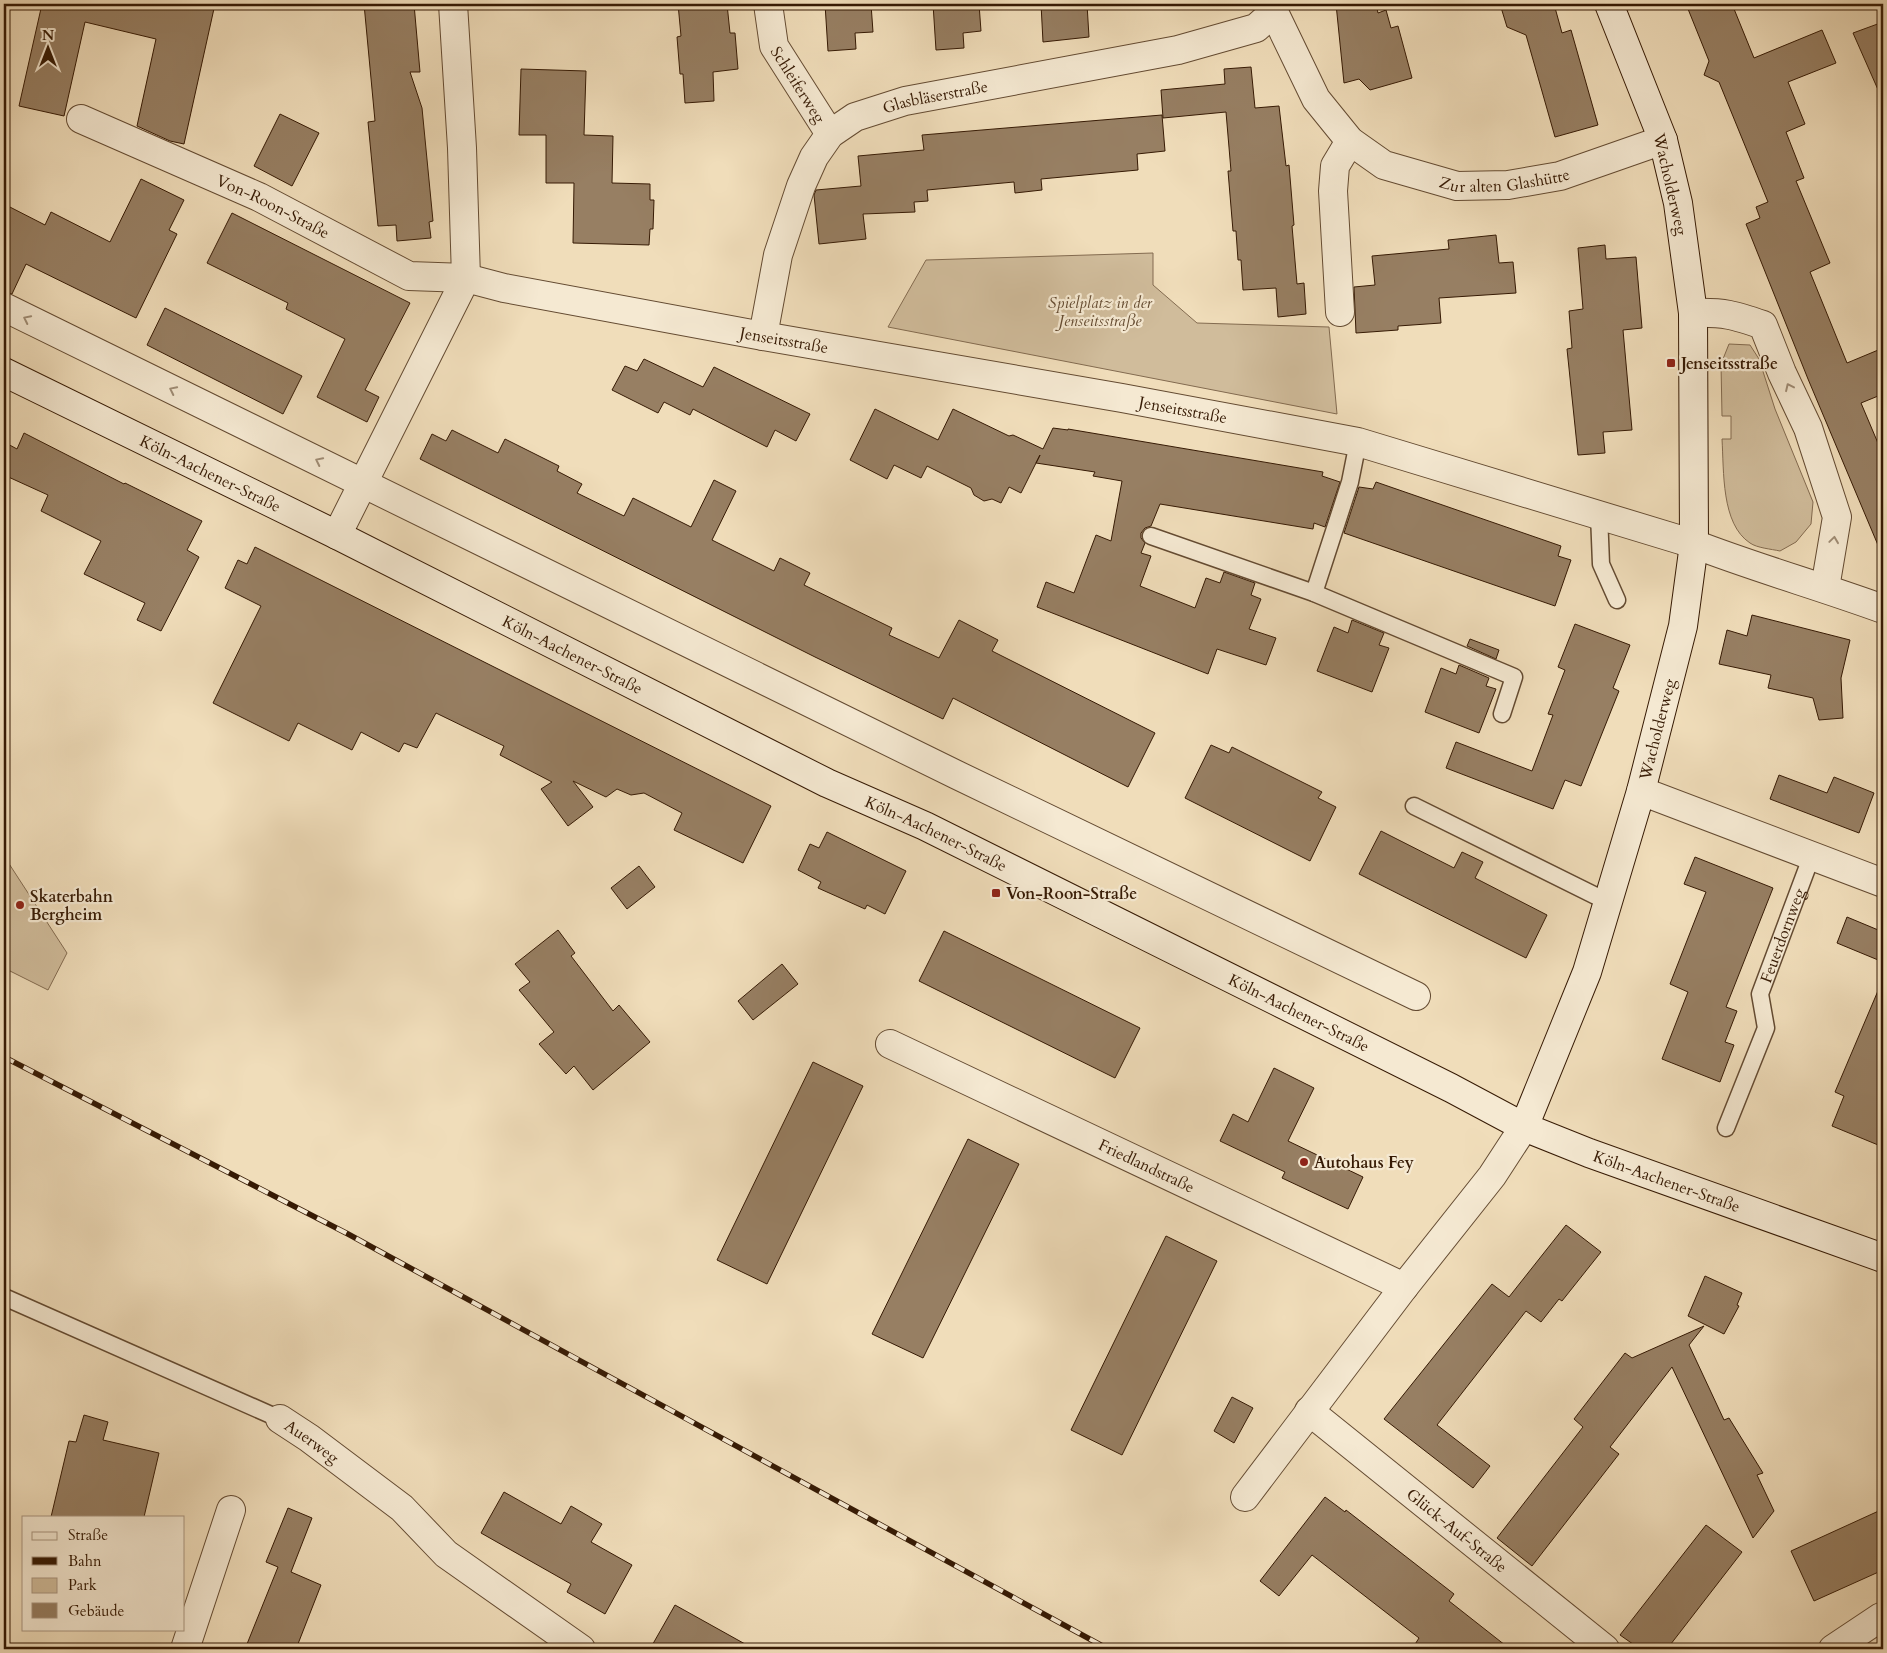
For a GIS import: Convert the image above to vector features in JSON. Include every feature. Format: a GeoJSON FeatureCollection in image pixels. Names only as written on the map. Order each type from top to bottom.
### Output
{"type":"FeatureCollection","features":[{"type":"Feature","properties":{"kind":"street"},"geometry":{"type":"LineString","coordinates":[[337,535],[466,278],[462,148],[453,4]]}},
{"type":"Feature","properties":{"kind":"street","name":"Schleiferweg"},"geometry":{"type":"LineString","coordinates":[[768,4],[774,46],[830,134]]}},
{"type":"Feature","properties":{"kind":"street","name":"Wacholderweg"},"geometry":{"type":"LineString","coordinates":[[1524,1127],[1586,972],[1641,791],[1683,626],[1694,544],[1693,313],[1678,203],[1663,140],[1609,4]]}},
{"type":"Feature","properties":{"kind":"street","name":"Glasbläserstraße"},"geometry":{"type":"LineString","coordinates":[[763,336],[778,255],[795,203],[814,157],[830,134],[856,117],[905,101],[1178,50],[1266,15]]}},
{"type":"Feature","properties":{"kind":"street","name":"Zur alten Glashütte"},"geometry":{"type":"LineString","coordinates":[[1266,15],[1316,99],[1350,141],[1384,165],[1457,186],[1508,185],[1560,176],[1663,140]]}},
{"type":"Feature","properties":{"kind":"street","name":"Von-Roon-Straße"},"geometry":{"type":"LineString","coordinates":[[81,120],[259,197],[409,276],[466,278]]}},
{"type":"Feature","properties":{"kind":"street"},"geometry":{"type":"LineString","coordinates":[[1340,312],[1333,191],[1335,166],[1350,141]]}},
{"type":"Feature","properties":{"kind":"street","name":"Jenseitsstraße"},"geometry":{"type":"LineString","coordinates":[[466,278],[504,288],[763,336],[1122,398],[1358,442],[1694,544],[1746,564],[1825,588],[1883,609]]}},
{"type":"Feature","properties":{"kind":"street"},"geometry":{"type":"LineString","coordinates":[[4,307],[984,788],[1416,996]]}},
{"type":"Feature","properties":{"kind":"street"},"geometry":{"type":"LineString","coordinates":[[1693,313],[1719,312],[1734,314],[1763,325],[1782,373],[1808,428],[1837,517],[1825,588]]}},
{"type":"Feature","properties":{"kind":"street","name":"Köln-Aachener-Straße"},"geometry":{"type":"LineString","coordinates":[[4,372],[337,535],[827,783],[925,826],[982,854],[1452,1088],[1524,1127],[1589,1153],[1883,1258]]}},
{"type":"Feature","properties":{"kind":"street"},"geometry":{"type":"LineString","coordinates":[[1641,791],[1883,883]]}},
{"type":"Feature","properties":{"kind":"street","name":"Friedlandstraße"},"geometry":{"type":"LineString","coordinates":[[890,1044],[1404,1287]]}},
{"type":"Feature","properties":{"kind":"street"},"geometry":{"type":"LineString","coordinates":[[1245,1497],[1404,1287],[1492,1176],[1524,1127]]}},
{"type":"Feature","properties":{"kind":"street","name":"Glück-Auf-Straße"},"geometry":{"type":"LineString","coordinates":[[1310,1412],[1605,1649]]}},
{"type":"Feature","properties":{"kind":"street","name":"Auerweg"},"geometry":{"type":"LineString","coordinates":[[280,1419],[309,1438],[402,1508],[446,1554],[581,1649]]}},
{"type":"Feature","properties":{"kind":"street"},"geometry":{"type":"LineString","coordinates":[[185,1649],[231,1510]]}},
{"type":"Feature","properties":{"kind":"street"},"geometry":{"type":"LineString","coordinates":[[1832,1649],[1881,1617]]}},
{"type":"Feature","properties":{"kind":"lane"},"geometry":{"type":"LineString","coordinates":[[1314,593],[1350,482],[1358,442]]}},
{"type":"Feature","properties":{"kind":"lane"},"geometry":{"type":"LineString","coordinates":[[1599,514],[1601,564],[1617,600]]}},
{"type":"Feature","properties":{"kind":"lane"},"geometry":{"type":"LineString","coordinates":[[1151,536],[1314,593],[1514,677],[1502,714]]}},
{"type":"Feature","properties":{"kind":"lane"},"geometry":{"type":"LineString","coordinates":[[1414,806],[1608,902]]}},
{"type":"Feature","properties":{"kind":"lane","name":"Feuerdornweg"},"geometry":{"type":"LineString","coordinates":[[1726,1128],[1766,1028],[1760,994],[1812,855]]}},
{"type":"Feature","properties":{"kind":"lane","name":"Auerweg"},"geometry":{"type":"LineString","coordinates":[[4,1297],[280,1419]]}},
{"type":"Feature","properties":{"kind":"green space","name":"Spielplatz in der Jenseitsstraße"},"geometry":{"type":"Polygon","coordinates":[[[1153,253],[1153,285],[1197,323],[1329,327],[1337,414],[888,327],[926,260],[1153,253]]]}},
{"type":"Feature","properties":{"kind":"green space"},"geometry":{"type":"Polygon","coordinates":[[[1729,344],[1750,345],[1759,359],[1775,409],[1813,502],[1811,524],[1796,542],[1780,551],[1750,543],[1734,523],[1729,510],[1724,481],[1722,439],[1731,439],[1731,416],[1722,416],[1721,364],[1729,344]]]}},
{"type":"Feature","properties":{"kind":"green space","name":"Skaterbahn Bergheim"},"geometry":{"type":"Polygon","coordinates":[[[4,856],[67,953],[48,990],[4,968],[4,856]]]}},
{"type":"Feature","properties":{"kind":"building"},"geometry":{"type":"Polygon","coordinates":[[[42,4],[215,4],[184,144],[170,141],[137,126],[156,39],[85,22],[64,116],[19,106],[42,4]]]}},
{"type":"Feature","properties":{"kind":"building"},"geometry":{"type":"Polygon","coordinates":[[[364,4],[414,4],[420,72],[410,72],[422,108],[433,221],[429,222],[431,238],[397,241],[396,225],[378,226],[368,122],[375,121],[364,4]]]}},
{"type":"Feature","properties":{"kind":"building"},"geometry":{"type":"Polygon","coordinates":[[[678,4],[727,4],[730,33],[735,33],[738,69],[713,72],[714,101],[685,103],[683,74],[680,74],[677,37],[681,36],[678,4]]]}},
{"type":"Feature","properties":{"kind":"building"},"geometry":{"type":"Polygon","coordinates":[[[825,4],[871,4],[873,32],[855,33],[856,49],[828,51],[825,4]]]}},
{"type":"Feature","properties":{"kind":"building"},"geometry":{"type":"Polygon","coordinates":[[[933,4],[979,4],[981,31],[963,33],[964,48],[936,50],[933,4]]]}},
{"type":"Feature","properties":{"kind":"building"},"geometry":{"type":"Polygon","coordinates":[[[1041,4],[1087,4],[1089,37],[1043,42],[1041,4]]]}},
{"type":"Feature","properties":{"kind":"building"},"geometry":{"type":"Polygon","coordinates":[[[1336,4],[1376,4],[1378,13],[1386,10],[1391,28],[1398,26],[1412,78],[1370,90],[1359,79],[1344,83],[1336,4]]]}},
{"type":"Feature","properties":{"kind":"building"},"geometry":{"type":"Polygon","coordinates":[[[1500,4],[1554,4],[1562,33],[1571,30],[1598,125],[1555,137],[1526,35],[1507,27],[1500,4]]]}},
{"type":"Feature","properties":{"kind":"building"},"geometry":{"type":"Polygon","coordinates":[[[1686,4],[1732,4],[1754,58],[1822,30],[1836,63],[1788,82],[1805,124],[1786,132],[1804,178],[1796,181],[1830,263],[1810,272],[1847,363],[1883,348],[1883,394],[1861,403],[1883,455],[1883,557],[1808,379],[1746,224],[1760,218],[1756,207],[1768,202],[1719,82],[1704,75],[1709,61],[1686,4]]]}},
{"type":"Feature","properties":{"kind":"building"},"geometry":{"type":"Polygon","coordinates":[[[1883,22],[1883,101],[1853,33],[1883,22]]]}},
{"type":"Feature","properties":{"kind":"building"},"geometry":{"type":"Polygon","coordinates":[[[1251,67],[1255,108],[1279,106],[1286,166],[1289,165],[1297,284],[1304,283],[1306,314],[1278,317],[1276,288],[1243,290],[1241,260],[1238,260],[1236,231],[1233,231],[1228,171],[1231,171],[1226,112],[1163,118],[1161,90],[1225,84],[1224,69],[1251,67]]]}},
{"type":"Feature","properties":{"kind":"building"},"geometry":{"type":"Polygon","coordinates":[[[521,69],[586,71],[584,135],[613,136],[612,183],[650,184],[650,200],[654,200],[653,229],[650,229],[649,245],[573,243],[574,183],[546,183],[546,135],[519,135],[521,69]]]}},
{"type":"Feature","properties":{"kind":"building"},"geometry":{"type":"Polygon","coordinates":[[[280,114],[319,133],[292,186],[254,166],[280,114]]]}},
{"type":"Feature","properties":{"kind":"building"},"geometry":{"type":"Polygon","coordinates":[[[1162,115],[1165,151],[1137,154],[1138,170],[1041,179],[1042,190],[1015,193],[1014,182],[927,190],[928,201],[914,202],[915,212],[863,214],[866,239],[819,244],[814,195],[816,190],[861,186],[858,156],[924,150],[922,135],[1162,115]]]}},
{"type":"Feature","properties":{"kind":"building"},"geometry":{"type":"Polygon","coordinates":[[[141,179],[184,200],[169,230],[177,234],[136,318],[26,264],[12,294],[4,292],[4,204],[45,225],[51,212],[110,242],[141,179]]]}},
{"type":"Feature","properties":{"kind":"building"},"geometry":{"type":"Polygon","coordinates":[[[232,213],[410,303],[365,390],[379,397],[367,422],[317,397],[345,339],[286,309],[288,303],[207,263],[232,213]]]}},
{"type":"Feature","properties":{"kind":"building"},"geometry":{"type":"Polygon","coordinates":[[[1496,235],[1499,263],[1513,262],[1516,293],[1439,298],[1441,323],[1398,326],[1398,330],[1356,333],[1354,287],[1375,285],[1372,256],[1449,249],[1448,240],[1496,235]]]}},
{"type":"Feature","properties":{"kind":"building"},"geometry":{"type":"Polygon","coordinates":[[[1605,245],[1606,259],[1636,257],[1642,328],[1623,330],[1632,430],[1603,432],[1605,453],[1578,455],[1567,349],[1572,348],[1569,311],[1583,309],[1578,248],[1605,245]]]}},
{"type":"Feature","properties":{"kind":"building"},"geometry":{"type":"Polygon","coordinates":[[[165,308],[302,376],[283,414],[147,345],[165,308]]]}},
{"type":"Feature","properties":{"kind":"building"},"geometry":{"type":"Polygon","coordinates":[[[644,359],[703,387],[714,367],[810,414],[796,441],[775,430],[767,447],[693,409],[690,415],[664,402],[658,413],[612,390],[625,366],[637,371],[644,359]]]}},
{"type":"Feature","properties":{"kind":"building"},"geometry":{"type":"Polygon","coordinates":[[[875,409],[938,440],[953,409],[1009,436],[1013,435],[1043,449],[1053,428],[1068,429],[1323,472],[1322,476],[1340,482],[1325,527],[1314,523],[1313,529],[1160,504],[1151,526],[1145,528],[1141,533],[1141,538],[1145,543],[1141,553],[1151,556],[1140,586],[1195,608],[1206,578],[1220,583],[1224,572],[1255,583],[1251,595],[1261,599],[1249,629],[1276,638],[1266,665],[1217,649],[1208,674],[1037,607],[1046,582],[1074,593],[1096,535],[1111,541],[1122,481],[1093,476],[1095,472],[1036,463],[1021,493],[1009,487],[1001,503],[992,499],[984,501],[974,495],[971,488],[927,466],[921,478],[894,465],[887,479],[850,460],[875,409]]]}},
{"type":"Feature","properties":{"kind":"building"},"geometry":{"type":"Polygon","coordinates":[[[452,430],[498,453],[505,439],[559,466],[557,471],[582,484],[577,493],[624,516],[633,498],[691,527],[714,480],[736,491],[712,540],[774,571],[780,558],[810,573],[804,585],[892,628],[889,635],[939,658],[959,620],[998,640],[992,651],[1155,733],[1128,787],[953,698],[943,719],[420,459],[432,434],[446,441],[452,430]]]}},
{"type":"Feature","properties":{"kind":"building"},"geometry":{"type":"Polygon","coordinates":[[[24,433],[202,521],[187,550],[199,557],[161,631],[137,620],[145,603],[84,574],[101,541],[41,511],[48,495],[4,475],[4,442],[17,449],[24,433]]]}},
{"type":"Feature","properties":{"kind":"building"},"geometry":{"type":"Polygon","coordinates":[[[1376,482],[1561,546],[1558,556],[1571,560],[1555,606],[1344,533],[1359,487],[1373,489],[1376,482]]]}},
{"type":"Feature","properties":{"kind":"building"},"geometry":{"type":"Polygon","coordinates":[[[255,547],[771,806],[743,863],[674,830],[682,813],[644,793],[631,795],[617,789],[606,797],[573,781],[593,807],[568,826],[541,789],[552,782],[500,755],[504,746],[436,713],[417,748],[404,743],[399,752],[361,732],[352,750],[298,723],[289,741],[213,703],[261,606],[225,588],[238,560],[247,564],[255,547]]]}},
{"type":"Feature","properties":{"kind":"building"},"geometry":{"type":"Polygon","coordinates":[[[1752,615],[1850,640],[1841,678],[1843,718],[1819,720],[1813,698],[1768,688],[1771,675],[1719,664],[1727,630],[1747,636],[1752,615]]]}},
{"type":"Feature","properties":{"kind":"building"},"geometry":{"type":"Polygon","coordinates":[[[1352,620],[1384,633],[1379,645],[1389,648],[1372,692],[1317,671],[1334,627],[1348,633],[1352,620]]]}},
{"type":"Feature","properties":{"kind":"building"},"geometry":{"type":"Polygon","coordinates":[[[1575,624],[1630,645],[1613,688],[1619,691],[1581,786],[1565,780],[1553,809],[1446,768],[1456,742],[1532,771],[1553,715],[1548,714],[1565,670],[1558,667],[1575,624]]]}},
{"type":"Feature","properties":{"kind":"building"},"geometry":{"type":"Polygon","coordinates":[[[1470,639],[1499,650],[1496,659],[1467,646],[1470,639]]]}},
{"type":"Feature","properties":{"kind":"building"},"geometry":{"type":"Polygon","coordinates":[[[1459,665],[1489,678],[1486,686],[1496,689],[1479,733],[1425,712],[1441,668],[1456,674],[1459,665]]]}},
{"type":"Feature","properties":{"kind":"building"},"geometry":{"type":"Polygon","coordinates":[[[1211,745],[1229,753],[1232,747],[1322,792],[1318,798],[1336,807],[1310,861],[1185,798],[1211,745]]]}},
{"type":"Feature","properties":{"kind":"building"},"geometry":{"type":"Polygon","coordinates":[[[1779,775],[1827,793],[1834,777],[1874,793],[1859,833],[1770,799],[1779,775]]]}},
{"type":"Feature","properties":{"kind":"building"},"geometry":{"type":"Polygon","coordinates":[[[1381,831],[1454,868],[1462,852],[1483,862],[1475,878],[1547,915],[1526,958],[1359,874],[1381,831]]]}},
{"type":"Feature","properties":{"kind":"building"},"geometry":{"type":"Polygon","coordinates":[[[827,832],[906,871],[885,914],[867,905],[865,909],[818,888],[821,882],[798,870],[810,844],[819,848],[827,832]]]}},
{"type":"Feature","properties":{"kind":"building"},"geometry":{"type":"Polygon","coordinates":[[[1695,857],[1773,888],[1726,1007],[1737,1011],[1725,1042],[1734,1045],[1720,1082],[1662,1059],[1688,992],[1670,984],[1706,892],[1684,884],[1695,857]]]}},
{"type":"Feature","properties":{"kind":"building"},"geometry":{"type":"Polygon","coordinates":[[[639,866],[655,887],[627,909],[611,888],[639,866]]]}},
{"type":"Feature","properties":{"kind":"building"},"geometry":{"type":"Polygon","coordinates":[[[1847,917],[1883,932],[1883,962],[1837,943],[1847,917]]]}},
{"type":"Feature","properties":{"kind":"building"},"geometry":{"type":"Polygon","coordinates":[[[558,930],[575,953],[571,956],[613,1011],[619,1005],[650,1042],[593,1090],[574,1066],[566,1074],[539,1044],[554,1032],[519,990],[530,982],[515,964],[558,930]]]}},
{"type":"Feature","properties":{"kind":"building"},"geometry":{"type":"Polygon","coordinates":[[[944,931],[1140,1028],[1115,1078],[919,981],[944,931]]]}},
{"type":"Feature","properties":{"kind":"building"},"geometry":{"type":"Polygon","coordinates":[[[782,964],[798,984],[753,1020],[738,1001],[782,964]]]}},
{"type":"Feature","properties":{"kind":"building"},"geometry":{"type":"Polygon","coordinates":[[[1883,979],[1883,1147],[1832,1126],[1844,1096],[1835,1092],[1883,979]]]}},
{"type":"Feature","properties":{"kind":"building"},"geometry":{"type":"Polygon","coordinates":[[[813,1062],[863,1086],[767,1284],[717,1260],[813,1062]]]}},
{"type":"Feature","properties":{"kind":"building","name":"Autohaus Fey"},"geometry":{"type":"Polygon","coordinates":[[[1274,1068],[1314,1088],[1288,1141],[1363,1177],[1348,1209],[1282,1178],[1285,1172],[1220,1141],[1233,1114],[1248,1122],[1274,1068]]]}},
{"type":"Feature","properties":{"kind":"building"},"geometry":{"type":"Polygon","coordinates":[[[968,1139],[1019,1164],[923,1358],[872,1334],[968,1139]]]}},
{"type":"Feature","properties":{"kind":"building"},"geometry":{"type":"Polygon","coordinates":[[[1566,1225],[1601,1252],[1562,1301],[1559,1299],[1541,1322],[1526,1311],[1437,1425],[1490,1466],[1473,1488],[1384,1419],[1492,1284],[1509,1297],[1566,1225]]]}},
{"type":"Feature","properties":{"kind":"building"},"geometry":{"type":"Polygon","coordinates":[[[1166,1236],[1217,1261],[1122,1455],[1071,1430],[1166,1236]]]}},
{"type":"Feature","properties":{"kind":"building"},"geometry":{"type":"Polygon","coordinates":[[[1705,1276],[1742,1293],[1737,1305],[1739,1306],[1724,1334],[1688,1316],[1705,1276]]]}},
{"type":"Feature","properties":{"kind":"building"},"geometry":{"type":"Polygon","coordinates":[[[1704,1326],[1689,1345],[1724,1420],[1729,1418],[1763,1473],[1757,1475],[1774,1511],[1753,1538],[1672,1367],[1610,1447],[1619,1454],[1532,1566],[1497,1538],[1583,1427],[1574,1419],[1625,1353],[1632,1358],[1704,1326]]]}},
{"type":"Feature","properties":{"kind":"building"},"geometry":{"type":"Polygon","coordinates":[[[1232,1397],[1253,1408],[1234,1443],[1214,1431],[1232,1397]]]}},
{"type":"Feature","properties":{"kind":"building"},"geometry":{"type":"Polygon","coordinates":[[[84,1415],[108,1422],[103,1440],[159,1453],[144,1516],[51,1516],[69,1441],[76,1442],[84,1415]]]}},
{"type":"Feature","properties":{"kind":"building"},"geometry":{"type":"Polygon","coordinates":[[[504,1492],[561,1524],[571,1506],[602,1524],[591,1542],[632,1565],[605,1614],[567,1592],[571,1584],[481,1533],[504,1492]]]}},
{"type":"Feature","properties":{"kind":"building"},"geometry":{"type":"Polygon","coordinates":[[[1325,1497],[1345,1512],[1346,1510],[1454,1594],[1449,1601],[1510,1649],[1412,1649],[1419,1638],[1312,1555],[1279,1596],[1260,1581],[1325,1497]]]}},
{"type":"Feature","properties":{"kind":"building"},"geometry":{"type":"Polygon","coordinates":[[[288,1508],[312,1518],[291,1572],[321,1585],[296,1649],[245,1649],[278,1567],[266,1562],[288,1508]]]}},
{"type":"Feature","properties":{"kind":"building"},"geometry":{"type":"Polygon","coordinates":[[[1883,1509],[1883,1570],[1814,1601],[1791,1551],[1883,1509]]]}},
{"type":"Feature","properties":{"kind":"building"},"geometry":{"type":"Polygon","coordinates":[[[1706,1525],[1742,1552],[1667,1649],[1640,1649],[1620,1635],[1706,1525]]]}},
{"type":"Feature","properties":{"kind":"building"},"geometry":{"type":"Polygon","coordinates":[[[675,1605],[754,1649],[650,1649],[675,1605]]]}},
{"type":"Feature","properties":{"kind":"railway"},"geometry":{"type":"LineString","coordinates":[[4,1057],[348,1234],[1108,1649]]}},
{"type":"Feature","properties":{"kind":"place","name":"Jenseitsstraße"},"geometry":{"type":"Point","coordinates":[1671,363]}},
{"type":"Feature","properties":{"kind":"place","name":"Von-Roon-Straße"},"geometry":{"type":"Point","coordinates":[996,893]}},
{"type":"Feature","properties":{"kind":"place","name":"Skaterbahn Bergheim"},"geometry":{"type":"Point","coordinates":[20,905]}},
{"type":"Feature","properties":{"kind":"place","name":"Autohaus Fey"},"geometry":{"type":"Point","coordinates":[1304,1162]}}]}
